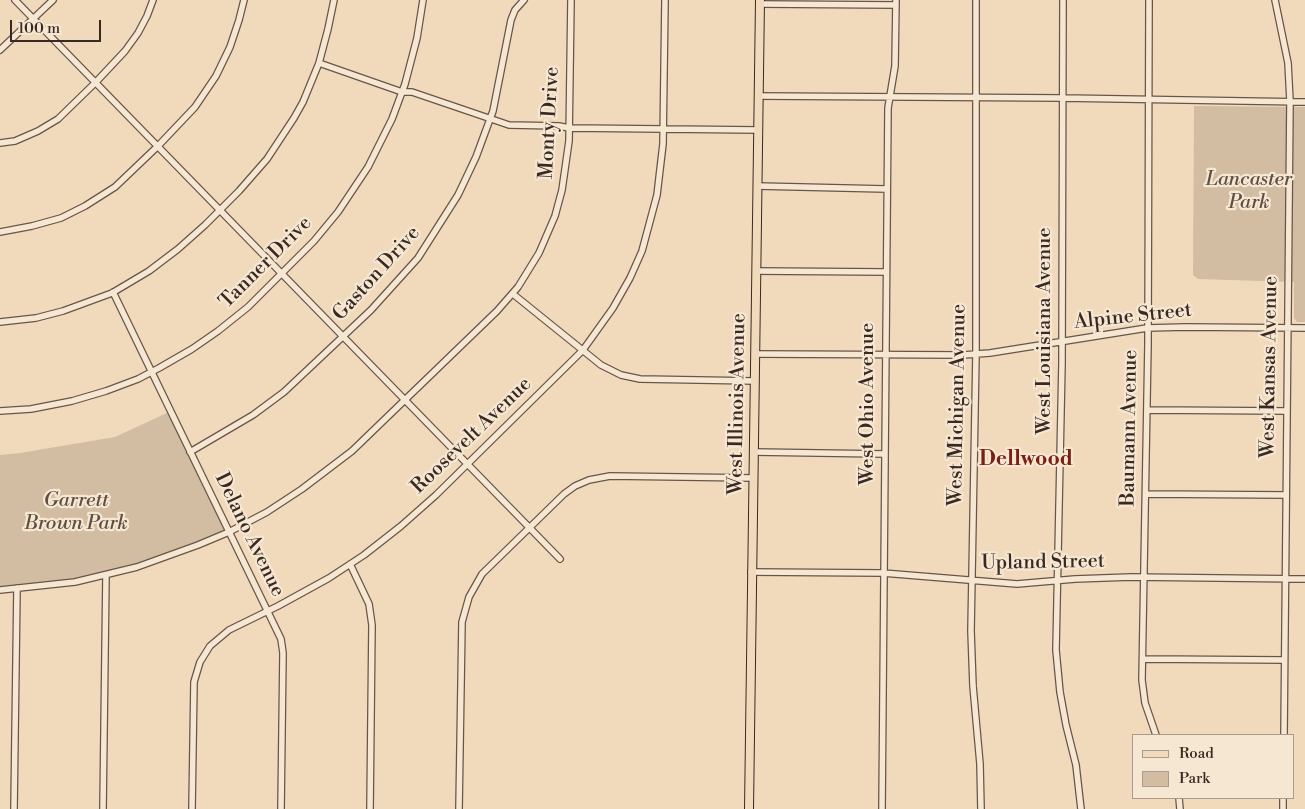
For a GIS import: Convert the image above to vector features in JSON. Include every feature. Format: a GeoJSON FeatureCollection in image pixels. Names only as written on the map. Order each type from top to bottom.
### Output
{"type":"FeatureCollection","features":[{"type":"Feature","properties":{"kind":"main road","name":"West Illinois Avenue"},"geometry":{"type":"LineString","coordinates":[[749,809],[760,2]]}},
{"type":"Feature","properties":{"kind":"street"},"geometry":{"type":"LineString","coordinates":[[15,0],[560,559]]}},
{"type":"Feature","properties":{"kind":"street"},"geometry":{"type":"LineString","coordinates":[[0,50],[53,0]]}},
{"type":"Feature","properties":{"kind":"street"},"geometry":{"type":"LineString","coordinates":[[0,144],[14,141],[38,131],[58,119],[125,51],[138,33],[153,0]]}},
{"type":"Feature","properties":{"kind":"street"},"geometry":{"type":"LineString","coordinates":[[0,232],[61,218],[85,206],[115,187],[195,108],[216,76],[230,47],[244,0]]}},
{"type":"Feature","properties":{"kind":"street"},"geometry":{"type":"LineString","coordinates":[[0,322],[36,318],[63,311],[112,292],[149,271],[178,249],[220,209],[252,178],[278,144],[303,102],[319,63],[334,0]]}},
{"type":"Feature","properties":{"kind":"street","name":"Tanner Drive"},"geometry":{"type":"LineString","coordinates":[[0,412],[45,407],[112,389],[151,372],[186,353],[248,307],[314,241],[352,193],[379,147],[402,92],[417,38],[423,0]]}},
{"type":"Feature","properties":{"kind":"street","name":"Gaston Drive"},"geometry":{"type":"LineString","coordinates":[[190,452],[252,415],[284,392],[388,292],[428,245],[458,195],[476,157],[490,120],[511,20],[515,10],[524,0]]}},
{"type":"Feature","properties":{"kind":"street","name":"Monty Drive"},"geometry":{"type":"LineString","coordinates":[[0,590],[75,582],[137,567],[229,532],[267,512],[323,474],[368,437],[513,294],[539,253],[555,216],[566,168],[569,128],[571,0]]}},
{"type":"Feature","properties":{"kind":"street","name":"Roosevelt Avenue"},"geometry":{"type":"LineString","coordinates":[[192,809],[194,687],[196,671],[204,654],[218,638],[319,584],[350,564],[405,523],[583,350],[604,323],[619,298],[642,251],[657,195],[663,129],[665,0]]}},
{"type":"Feature","properties":{"kind":"street","name":"West Michigan Avenue"},"geometry":{"type":"LineString","coordinates":[[976,0],[976,354],[971,650],[980,764],[981,809]]}},
{"type":"Feature","properties":{"kind":"street","name":"West Louisiana Avenue"},"geometry":{"type":"LineString","coordinates":[[1063,0],[1062,372],[1056,650],[1059,684],[1066,725],[1076,765],[1081,809]]}},
{"type":"Feature","properties":{"kind":"street","name":"Baumann Avenue"},"geometry":{"type":"LineString","coordinates":[[1149,0],[1148,328],[1142,682],[1145,703],[1156,734]]}},
{"type":"Feature","properties":{"kind":"street","name":"West Kansas Avenue"},"geometry":{"type":"LineString","coordinates":[[1275,0],[1288,63],[1290,101],[1284,734]]}},
{"type":"Feature","properties":{"kind":"street"},"geometry":{"type":"LineString","coordinates":[[760,2],[896,3]]}},
{"type":"Feature","properties":{"kind":"street","name":"West Ohio Avenue"},"geometry":{"type":"LineString","coordinates":[[882,809],[886,189],[888,108],[896,66],[896,3]]}},
{"type":"Feature","properties":{"kind":"street"},"geometry":{"type":"LineString","coordinates":[[319,63],[402,92],[412,92],[490,120],[513,125],[569,128],[758,130]]}},
{"type":"Feature","properties":{"kind":"street"},"geometry":{"type":"LineString","coordinates":[[758,96],[1305,102]]}},
{"type":"Feature","properties":{"kind":"street"},"geometry":{"type":"LineString","coordinates":[[757,186],[886,189]]}},
{"type":"Feature","properties":{"kind":"street"},"geometry":{"type":"LineString","coordinates":[[756,271],[886,272]]}},
{"type":"Feature","properties":{"kind":"street","name":"Delano Avenue"},"geometry":{"type":"LineString","coordinates":[[112,292],[280,636],[283,648],[281,809]]}},
{"type":"Feature","properties":{"kind":"street"},"geometry":{"type":"LineString","coordinates":[[513,294],[609,370],[631,378],[755,381]]}},
{"type":"Feature","properties":{"kind":"street","name":"Alpine Street"},"geometry":{"type":"LineString","coordinates":[[755,354],[976,354],[1148,328],[1305,328]]}},
{"type":"Feature","properties":{"kind":"street"},"geometry":{"type":"LineString","coordinates":[[1147,410],[1286,411]]}},
{"type":"Feature","properties":{"kind":"street"},"geometry":{"type":"LineString","coordinates":[[754,452],[884,454]]}},
{"type":"Feature","properties":{"kind":"street"},"geometry":{"type":"LineString","coordinates":[[459,809],[463,616],[470,595],[482,574],[564,494],[590,480],[603,476],[753,478]]}},
{"type":"Feature","properties":{"kind":"street"},"geometry":{"type":"LineString","coordinates":[[1146,494],[1286,495]]}},
{"type":"Feature","properties":{"kind":"street"},"geometry":{"type":"LineString","coordinates":[[350,564],[369,604],[372,625],[370,809]]}},
{"type":"Feature","properties":{"kind":"street","name":"Upland Street"},"geometry":{"type":"LineString","coordinates":[[752,572],[883,573],[1017,584],[1075,579],[1144,578],[1305,580]]}},
{"type":"Feature","properties":{"kind":"street"},"geometry":{"type":"LineString","coordinates":[[103,809],[106,575]]}},
{"type":"Feature","properties":{"kind":"street"},"geometry":{"type":"LineString","coordinates":[[14,809],[17,588]]}},
{"type":"Feature","properties":{"kind":"street"},"geometry":{"type":"LineString","coordinates":[[1143,659],[1284,660]]}},
{"type":"Feature","properties":{"kind":"green space","name":"Lancaster Park"},"geometry":{"type":"Polygon","coordinates":[[[1194,106],[1305,107],[1305,322],[1297,322],[1294,318],[1294,282],[1198,279],[1193,275],[1194,106]]]}},
{"type":"Feature","properties":{"kind":"green space","name":"Garrett Brown Park"},"geometry":{"type":"Polygon","coordinates":[[[169,412],[229,532],[197,546],[92,578],[0,589],[0,455],[115,437],[169,412]]]}},
{"type":"Feature","properties":{"kind":"district","name":"Dellwood"},"geometry":{"type":"Point","coordinates":[1026,460]}}]}
